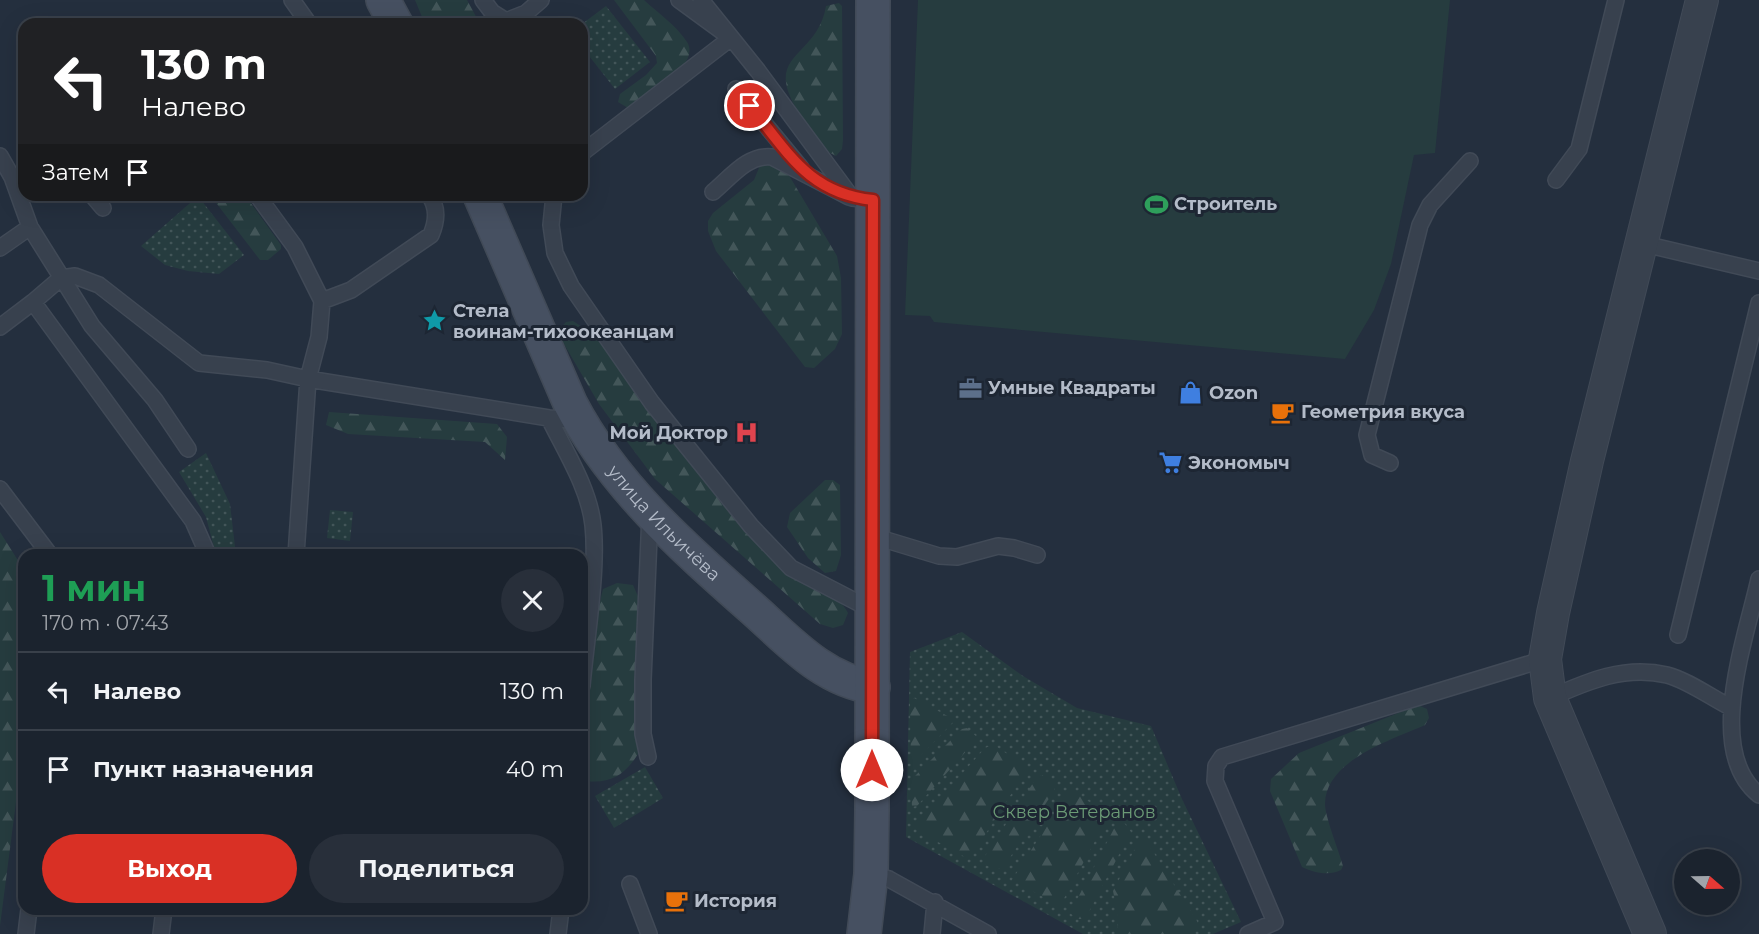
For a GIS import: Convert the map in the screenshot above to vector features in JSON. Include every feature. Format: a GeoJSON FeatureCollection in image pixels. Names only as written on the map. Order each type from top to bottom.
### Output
{"type":"FeatureCollection","features":[{"type":"Feature","properties":{"kind":"main road"},"geometry":{"type":"LineString","coordinates":[[383,0],[393,18]]}},
{"type":"Feature","properties":{"kind":"main road"},"geometry":{"type":"LineString","coordinates":[[864,934],[871,874],[873,536],[862,199],[873,0]]}},
{"type":"Feature","properties":{"kind":"main road","name":"улица Ильичёва"},"geometry":{"type":"LineString","coordinates":[[482,201],[564,419],[650,514],[686,550],[819,666],[846,682],[873,687]]}},
{"type":"Feature","properties":{"kind":"street"},"geometry":{"type":"LineString","coordinates":[[1650,934],[1550,698],[1545,659],[1587,461],[1702,0]]}},
{"type":"Feature","properties":{"kind":"lane"},"geometry":{"type":"LineString","coordinates":[[292,0],[305,18]]}},
{"type":"Feature","properties":{"kind":"lane"},"geometry":{"type":"LineString","coordinates":[[483,0],[492,12],[501,18]]}},
{"type":"Feature","properties":{"kind":"lane"},"geometry":{"type":"LineString","coordinates":[[514,18],[526,13],[541,0]]}},
{"type":"Feature","properties":{"kind":"lane"},"geometry":{"type":"LineString","coordinates":[[679,0],[731,38]]}},
{"type":"Feature","properties":{"kind":"lane"},"geometry":{"type":"LineString","coordinates":[[701,0],[862,199]]}},
{"type":"Feature","properties":{"kind":"lane"},"geometry":{"type":"LineString","coordinates":[[1556,180],[1579,149],[1616,0]]}},
{"type":"Feature","properties":{"kind":"lane"},"geometry":{"type":"LineString","coordinates":[[588,148],[731,38]]}},
{"type":"Feature","properties":{"kind":"lane"},"geometry":{"type":"LineString","coordinates":[[736,89],[807,175]]}},
{"type":"Feature","properties":{"kind":"lane"},"geometry":{"type":"LineString","coordinates":[[0,156],[18,194]]}},
{"type":"Feature","properties":{"kind":"lane"},"geometry":{"type":"LineString","coordinates":[[713,192],[753,158],[762,156],[772,157],[862,199]]}},
{"type":"Feature","properties":{"kind":"lane"},"geometry":{"type":"LineString","coordinates":[[1390,463],[1372,455],[1366,435],[1420,225],[1430,205],[1470,161]]}},
{"type":"Feature","properties":{"kind":"lane"},"geometry":{"type":"LineString","coordinates":[[21,201],[30,227],[92,326],[155,400],[188,449]]}},
{"type":"Feature","properties":{"kind":"lane"},"geometry":{"type":"LineString","coordinates":[[97,201],[103,208]]}},
{"type":"Feature","properties":{"kind":"lane"},"geometry":{"type":"LineString","coordinates":[[261,201],[295,247],[322,301],[319,337],[308,379],[296,549]]}},
{"type":"Feature","properties":{"kind":"lane"},"geometry":{"type":"LineString","coordinates":[[322,301],[351,290],[431,234],[436,214],[434,201]]}},
{"type":"Feature","properties":{"kind":"lane"},"geometry":{"type":"LineString","coordinates":[[553,201],[551,225],[555,254],[571,286],[651,403],[751,526],[791,568],[872,609]]}},
{"type":"Feature","properties":{"kind":"lane"},"geometry":{"type":"LineString","coordinates":[[0,248],[30,227]]}},
{"type":"Feature","properties":{"kind":"lane"},"geometry":{"type":"LineString","coordinates":[[1640,243],[1759,271]]}},
{"type":"Feature","properties":{"kind":"lane"},"geometry":{"type":"LineString","coordinates":[[0,327],[61,278],[75,276],[99,285],[199,363],[267,370],[308,379],[564,419],[593,524],[588,616]]}},
{"type":"Feature","properties":{"kind":"lane"},"geometry":{"type":"LineString","coordinates":[[33,302],[194,522],[205,549]]}},
{"type":"Feature","properties":{"kind":"lane"},"geometry":{"type":"LineString","coordinates":[[1678,635],[1759,303]]}},
{"type":"Feature","properties":{"kind":"lane"},"geometry":{"type":"LineString","coordinates":[[0,489],[45,549]]}},
{"type":"Feature","properties":{"kind":"lane"},"geometry":{"type":"LineString","coordinates":[[648,757],[644,734],[643,680],[650,514]]}},
{"type":"Feature","properties":{"kind":"lane"},"geometry":{"type":"LineString","coordinates":[[873,536],[939,556],[957,557],[998,546],[1037,555]]}},
{"type":"Feature","properties":{"kind":"lane"},"geometry":{"type":"LineString","coordinates":[[1759,579],[1730,707],[1730,735],[1735,759],[1747,785],[1759,795]]}},
{"type":"Feature","properties":{"kind":"lane"},"geometry":{"type":"LineString","coordinates":[[1248,934],[1275,922],[1215,781],[1216,766],[1222,757],[1545,659]]}},
{"type":"Feature","properties":{"kind":"lane"},"geometry":{"type":"LineString","coordinates":[[1550,698],[1594,678],[1626,673],[1656,674],[1670,676],[1730,707]]}},
{"type":"Feature","properties":{"kind":"lane"},"geometry":{"type":"LineString","coordinates":[[871,874],[889,879],[935,902],[988,934]]}},
{"type":"Feature","properties":{"kind":"lane"},"geometry":{"type":"LineString","coordinates":[[630,884],[649,934]]}},
{"type":"Feature","properties":{"kind":"lane"},"geometry":{"type":"LineString","coordinates":[[932,934],[935,902]]}},
{"type":"Feature","properties":{"kind":"lane"},"geometry":{"type":"LineString","coordinates":[[26,934],[28,915]]}},
{"type":"Feature","properties":{"kind":"lane"},"geometry":{"type":"LineString","coordinates":[[160,934],[163,915]]}},
{"type":"Feature","properties":{"kind":"lane"},"geometry":{"type":"LineString","coordinates":[[558,934],[560,915]]}},
{"type":"Feature","properties":{"kind":"green space"},"geometry":{"type":"Polygon","coordinates":[[[415,0],[467,0],[477,18],[422,18],[415,0]]]}},
{"type":"Feature","properties":{"kind":"green space"},"geometry":{"type":"Polygon","coordinates":[[[614,0],[644,0],[678,31],[687,42],[689,51],[686,61],[670,80],[628,108],[618,102],[620,94],[646,75],[657,63],[656,56],[614,0]]]}},
{"type":"Feature","properties":{"kind":"green space","name":"Строитель"},"geometry":{"type":"Polygon","coordinates":[[[918,0],[1450,0],[1435,153],[1414,155],[1391,264],[1374,310],[1345,359],[934,322],[930,316],[905,315],[918,0]]]}},
{"type":"Feature","properties":{"kind":"green space"},"geometry":{"type":"Polygon","coordinates":[[[839,3],[842,6],[843,140],[842,149],[836,156],[826,150],[815,137],[791,99],[786,82],[787,69],[793,58],[812,38],[826,6],[839,3]]]}},
{"type":"Feature","properties":{"kind":"green space"},"geometry":{"type":"Polygon","coordinates":[[[606,6],[650,62],[615,89],[588,55],[588,20],[606,6]]]}},
{"type":"Feature","properties":{"kind":"green space"},"geometry":{"type":"Polygon","coordinates":[[[761,163],[769,163],[787,172],[837,256],[841,278],[842,334],[835,349],[814,368],[805,367],[716,251],[708,231],[708,221],[713,213],[754,180],[761,163]]]}},
{"type":"Feature","properties":{"kind":"green space"},"geometry":{"type":"Polygon","coordinates":[[[192,201],[202,201],[244,255],[219,274],[188,271],[165,265],[141,246],[192,201]]]}},
{"type":"Feature","properties":{"kind":"green space"},"geometry":{"type":"Polygon","coordinates":[[[215,201],[249,201],[281,245],[281,249],[268,260],[260,260],[215,201]]]}},
{"type":"Feature","properties":{"kind":"green space"},"geometry":{"type":"Polygon","coordinates":[[[573,321],[593,334],[604,346],[787,571],[804,584],[840,602],[848,613],[843,625],[833,628],[820,624],[655,479],[599,404],[557,332],[566,322],[573,321]]]}},
{"type":"Feature","properties":{"kind":"green space"},"geometry":{"type":"Polygon","coordinates":[[[329,412],[497,424],[507,437],[505,460],[485,442],[348,434],[326,425],[329,412]]]}},
{"type":"Feature","properties":{"kind":"green space"},"geometry":{"type":"Polygon","coordinates":[[[206,453],[230,504],[235,549],[214,549],[206,517],[179,472],[206,453]]]}},
{"type":"Feature","properties":{"kind":"green space"},"geometry":{"type":"Polygon","coordinates":[[[825,480],[833,480],[840,485],[841,555],[836,571],[825,573],[808,558],[787,527],[790,513],[825,480]]]}},
{"type":"Feature","properties":{"kind":"green space"},"geometry":{"type":"Polygon","coordinates":[[[330,510],[353,512],[350,541],[327,538],[330,510]]]}},
{"type":"Feature","properties":{"kind":"green space"},"geometry":{"type":"Polygon","coordinates":[[[0,532],[18,560],[18,786],[0,926],[0,532]]]}},
{"type":"Feature","properties":{"kind":"green space"},"geometry":{"type":"Polygon","coordinates":[[[617,583],[633,585],[640,601],[638,754],[622,773],[610,779],[595,782],[588,781],[588,699],[597,613],[603,589],[617,583]]]}},
{"type":"Feature","properties":{"kind":"green space","name":"Сквер Ветеранов"},"geometry":{"type":"Polygon","coordinates":[[[962,632],[1023,676],[1077,708],[1151,726],[1182,799],[1241,922],[1213,934],[1083,934],[906,837],[910,652],[962,632]]]}},
{"type":"Feature","properties":{"kind":"green space"},"geometry":{"type":"Polygon","coordinates":[[[914,698],[955,720],[911,766],[910,703],[914,698]]]}},
{"type":"Feature","properties":{"kind":"green space"},"geometry":{"type":"Polygon","coordinates":[[[1418,705],[1427,709],[1429,718],[1425,725],[1363,753],[1336,775],[1328,789],[1325,804],[1343,866],[1341,870],[1322,873],[1302,867],[1270,791],[1271,779],[1299,753],[1418,705]]]}},
{"type":"Feature","properties":{"kind":"green space"},"geometry":{"type":"Polygon","coordinates":[[[967,728],[978,738],[917,806],[912,807],[911,783],[914,777],[962,729],[967,728]]]}},
{"type":"Feature","properties":{"kind":"green space"},"geometry":{"type":"Polygon","coordinates":[[[997,747],[1028,768],[972,855],[965,857],[920,832],[916,825],[985,748],[997,747]]]}},
{"type":"Feature","properties":{"kind":"green space"},"geometry":{"type":"Polygon","coordinates":[[[645,767],[663,798],[614,828],[595,796],[645,767]]]}},
{"type":"Feature","properties":{"kind":"green space"},"geometry":{"type":"Polygon","coordinates":[[[1042,775],[1056,784],[1054,791],[1003,868],[994,869],[986,865],[985,856],[1037,777],[1042,775]]]}},
{"type":"Feature","properties":{"kind":"green space"},"geometry":{"type":"Polygon","coordinates":[[[1068,793],[1076,793],[1109,815],[1060,906],[1012,880],[1068,793]]]}},
{"type":"Feature","properties":{"kind":"green space"},"geometry":{"type":"Polygon","coordinates":[[[1118,821],[1125,824],[1131,832],[1085,919],[1077,919],[1070,913],[1118,821]]]}},
{"type":"Feature","properties":{"kind":"green space"},"geometry":{"type":"Polygon","coordinates":[[[1140,839],[1145,839],[1197,921],[1198,926],[1193,934],[1118,934],[1113,891],[1140,839]]]}},
{"type":"Feature","properties":{"kind":"place","name":"Строитель"},"geometry":{"type":"Point","coordinates":[1156,204]}},
{"type":"Feature","properties":{"kind":"place","name":"Стела воинам-тихоокеанцам"},"geometry":{"type":"Point","coordinates":[435,321]}},
{"type":"Feature","properties":{"kind":"place","name":"Умные Квадраты"},"geometry":{"type":"Point","coordinates":[970,388]}},
{"type":"Feature","properties":{"kind":"place","name":"Ozon"},"geometry":{"type":"Point","coordinates":[1191,393]}},
{"type":"Feature","properties":{"kind":"place","name":"Геометрия вкуса"},"geometry":{"type":"Point","coordinates":[1283,412]}},
{"type":"Feature","properties":{"kind":"place","name":"Мой Доктор"},"geometry":{"type":"Point","coordinates":[746,433]}},
{"type":"Feature","properties":{"kind":"place","name":"Экономыч"},"geometry":{"type":"Point","coordinates":[1170,463]}},
{"type":"Feature","properties":{"kind":"place","name":"История"},"geometry":{"type":"Point","coordinates":[676,901]}},
{"type":"Feature","properties":{"kind":"route"},"geometry":{"type":"LineString","coordinates":[[750,106],[807,175],[844,195],[873,200],[872,770]]}}]}
